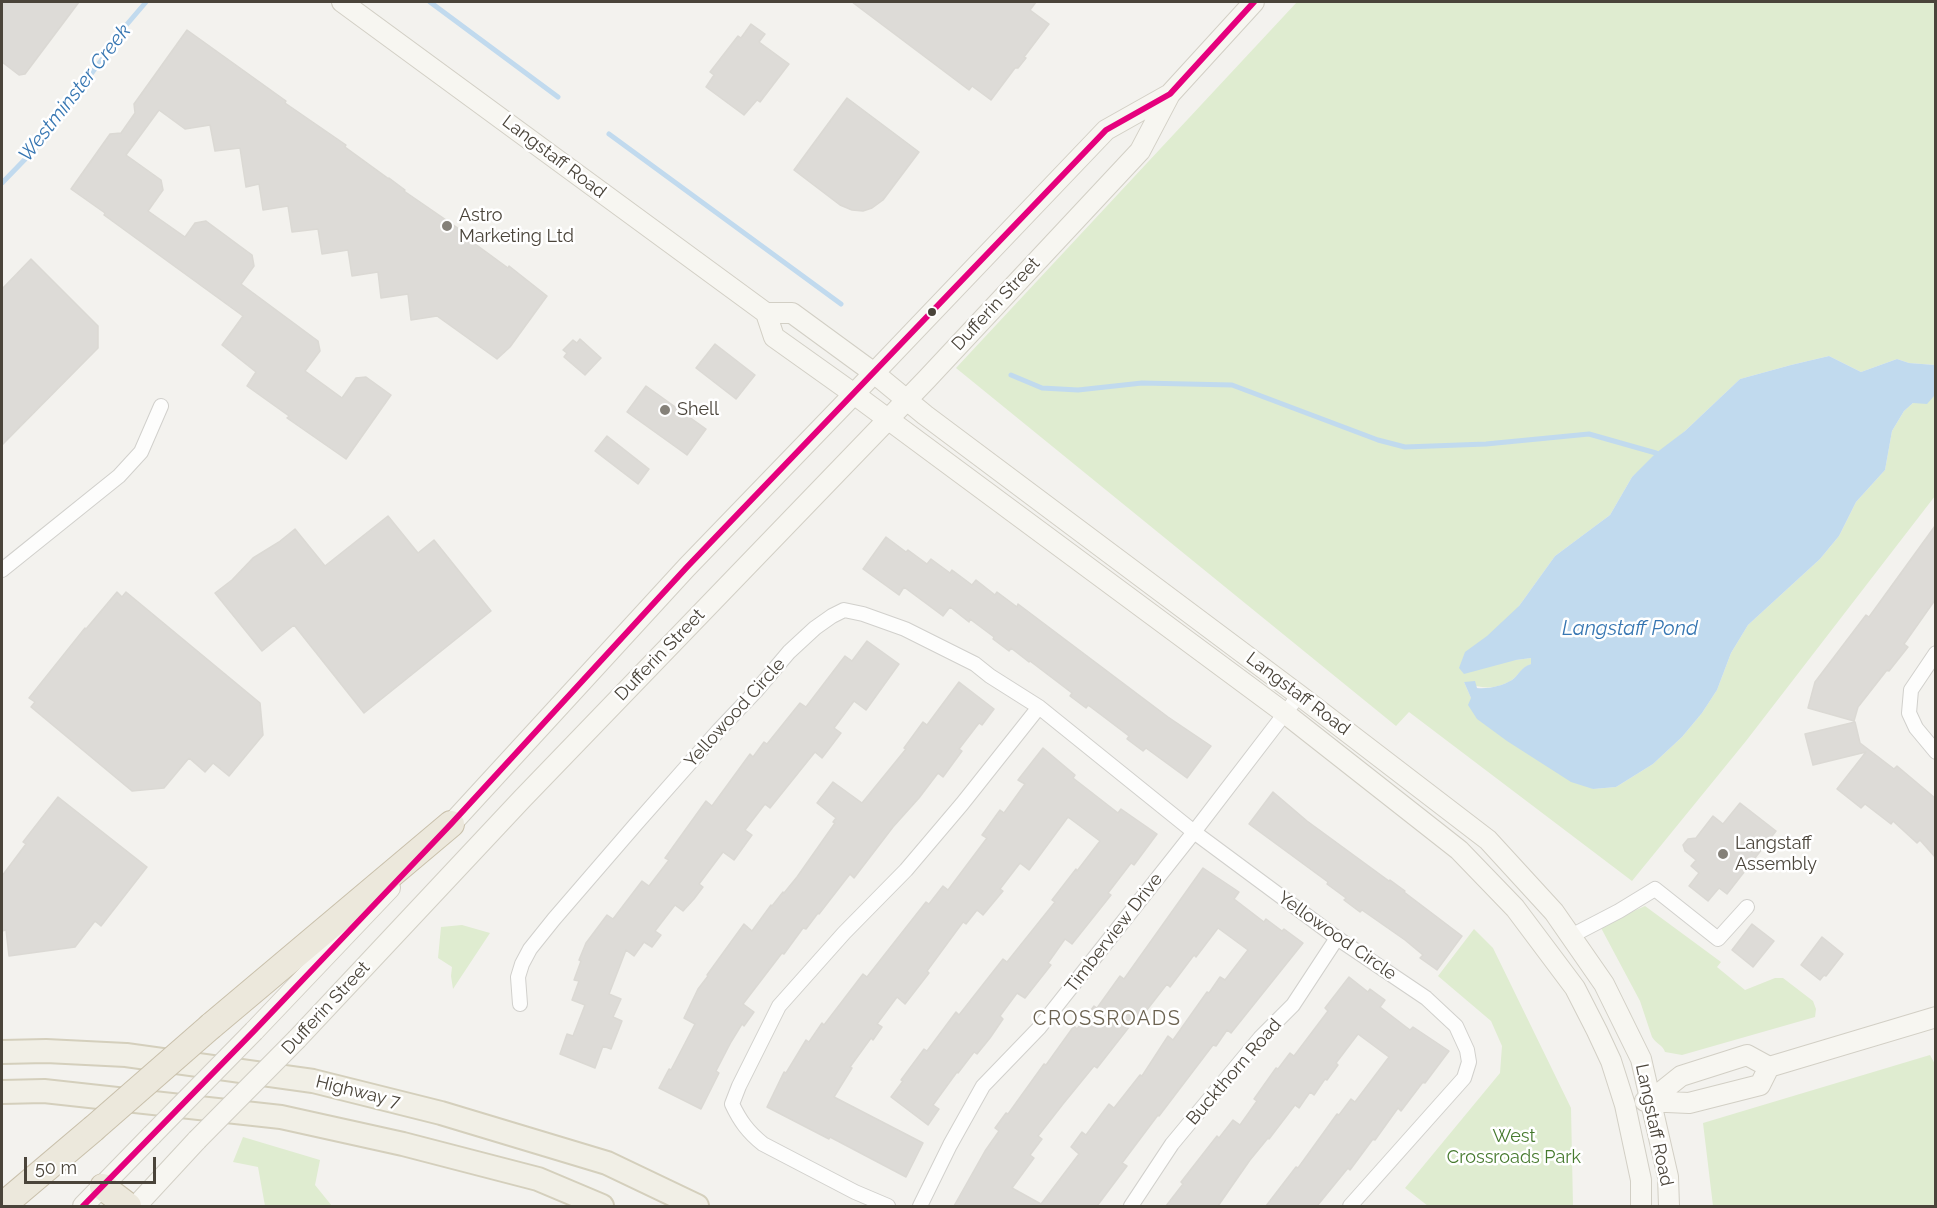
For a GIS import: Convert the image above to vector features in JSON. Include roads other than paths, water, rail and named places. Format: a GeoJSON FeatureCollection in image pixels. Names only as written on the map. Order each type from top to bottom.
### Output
{"type":"FeatureCollection","features":[{"type":"Feature","properties":{"kind":"highway"},"geometry":{"type":"LineString","coordinates":[[2,1206],[451,824]]}},
{"type":"Feature","properties":{"kind":"highway"},"geometry":{"type":"LineString","coordinates":[[103,1187],[128,1206]]}},
{"type":"Feature","properties":{"kind":"main road","name":"Langstaff Road"},"geometry":{"type":"LineString","coordinates":[[342,2],[766,313],[792,314],[874,373],[905,400],[1299,695],[1488,840],[1554,912],[1604,984],[1630,1036],[1641,1059],[1651,1100],[1668,1177],[1669,1206]]}},
{"type":"Feature","properties":{"kind":"main road","name":"Dufferin Street"},"geometry":{"type":"LineString","coordinates":[[136,1206],[197,1140],[297,1039],[522,799],[888,419],[1140,151],[1170,94],[1254,2]]}},
{"type":"Feature","properties":{"kind":"main road","name":"Dufferin Street"},"geometry":{"type":"LineString","coordinates":[[83,1206],[451,824],[687,567],[1106,130],[1170,94]]}},
{"type":"Feature","properties":{"kind":"main road","name":"Langstaff Road"},"geometry":{"type":"LineString","coordinates":[[766,313],[774,337],[1286,714],[1459,850],[1515,908],[1575,988],[1611,1061],[1625,1105],[1641,1180],[1641,1206]]}},
{"type":"Feature","properties":{"kind":"main road"},"geometry":{"type":"LineString","coordinates":[[1651,1100],[1681,1076],[1747,1055],[1769,1067],[1935,1017]]}},
{"type":"Feature","properties":{"kind":"main road","name":"Highway 7"},"geometry":{"type":"LineString","coordinates":[[2,1052],[46,1051],[126,1055],[314,1081],[441,1113],[608,1162],[697,1206]]}},
{"type":"Feature","properties":{"kind":"main road"},"geometry":{"type":"LineString","coordinates":[[1625,1105],[1651,1100],[1689,1103],[1760,1085],[1769,1067]]}},
{"type":"Feature","properties":{"kind":"main road"},"geometry":{"type":"LineString","coordinates":[[2,1092],[44,1091],[281,1117],[403,1144],[538,1179],[602,1206]]}},
{"type":"Feature","properties":{"kind":"street"},"geometry":{"type":"LineString","coordinates":[[2,570],[119,476],[141,452],[160,406]]}},
{"type":"Feature","properties":{"kind":"street","name":"Yellowood Circle"},"geometry":{"type":"LineString","coordinates":[[520,1004],[518,977],[530,949],[636,824],[789,652],[814,628],[844,610],[863,614],[905,629],[975,664],[1038,707],[1194,832],[1337,938],[1426,998],[1456,1026],[1467,1050],[1469,1062],[1464,1078],[1350,1206]]}},
{"type":"Feature","properties":{"kind":"street"},"geometry":{"type":"LineString","coordinates":[[1935,653],[1911,690],[1909,713],[1916,728],[1935,752]]}},
{"type":"Feature","properties":{"kind":"street","name":"Timberview Drive"},"geometry":{"type":"LineString","coordinates":[[920,1206],[983,1086],[1039,1028],[1299,695]]}},
{"type":"Feature","properties":{"kind":"street"},"geometry":{"type":"LineString","coordinates":[[888,1206],[855,1192],[763,1144],[749,1134],[732,1104],[780,1006],[844,933],[906,870],[962,804],[1038,707]]}},
{"type":"Feature","properties":{"kind":"street"},"geometry":{"type":"LineString","coordinates":[[1571,936],[1655,889],[1718,939],[1747,907]]}},
{"type":"Feature","properties":{"kind":"street","name":"Buckthorn Road"},"geometry":{"type":"LineString","coordinates":[[1131,1206],[1172,1144],[1260,1038],[1293,1005],[1337,938]]}},
{"type":"Feature","properties":{"kind":"water","name":"Langstaff Pond"},"geometry":{"type":"Polygon","coordinates":[[[1829,356],[1861,372],[1897,359],[1909,363],[1935,365],[1935,395],[1927,404],[1913,403],[1904,411],[1892,431],[1885,470],[1856,502],[1839,536],[1820,559],[1748,625],[1731,653],[1717,690],[1682,737],[1653,764],[1616,787],[1593,789],[1571,782],[1477,719],[1468,705],[1471,698],[1464,682],[1475,681],[1477,688],[1504,684],[1531,664],[1531,658],[1464,674],[1459,668],[1465,652],[1487,636],[1519,606],[1555,556],[1610,515],[1632,477],[1740,379],[1829,356]]]}},
{"type":"Feature","properties":{"kind":"waterway","name":"Westminster Creek"},"geometry":{"type":"LineString","coordinates":[[2,183],[35,149],[117,36],[146,2]]}},
{"type":"Feature","properties":{"kind":"waterway"},"geometry":{"type":"LineString","coordinates":[[430,2],[558,97]]}},
{"type":"Feature","properties":{"kind":"waterway"},"geometry":{"type":"LineString","coordinates":[[609,134],[841,304]]}},
{"type":"Feature","properties":{"kind":"waterway"},"geometry":{"type":"LineString","coordinates":[[1011,375],[1042,388],[1078,390],[1142,383],[1232,385],[1378,440],[1405,447],[1486,444],[1589,434],[1656,453]]}},
{"type":"Feature","properties":{"kind":"place","name":"Astro Marketing Ltd"},"geometry":{"type":"Point","coordinates":[447,226]}},
{"type":"Feature","properties":{"kind":"place","name":"Shell"},"geometry":{"type":"Point","coordinates":[665,410]}},
{"type":"Feature","properties":{"kind":"place","name":"Langstaff Assembly"},"geometry":{"type":"Point","coordinates":[1723,854]}},
{"type":"Feature","properties":{"kind":"district","name":"CROSSROADS"},"geometry":{"type":"Point","coordinates":[1107,1019]}},
{"type":"Feature","properties":{"kind":"park label","name":"West Crossroads Park"},"geometry":{"type":"Point","coordinates":[1514,1147]}}]}
